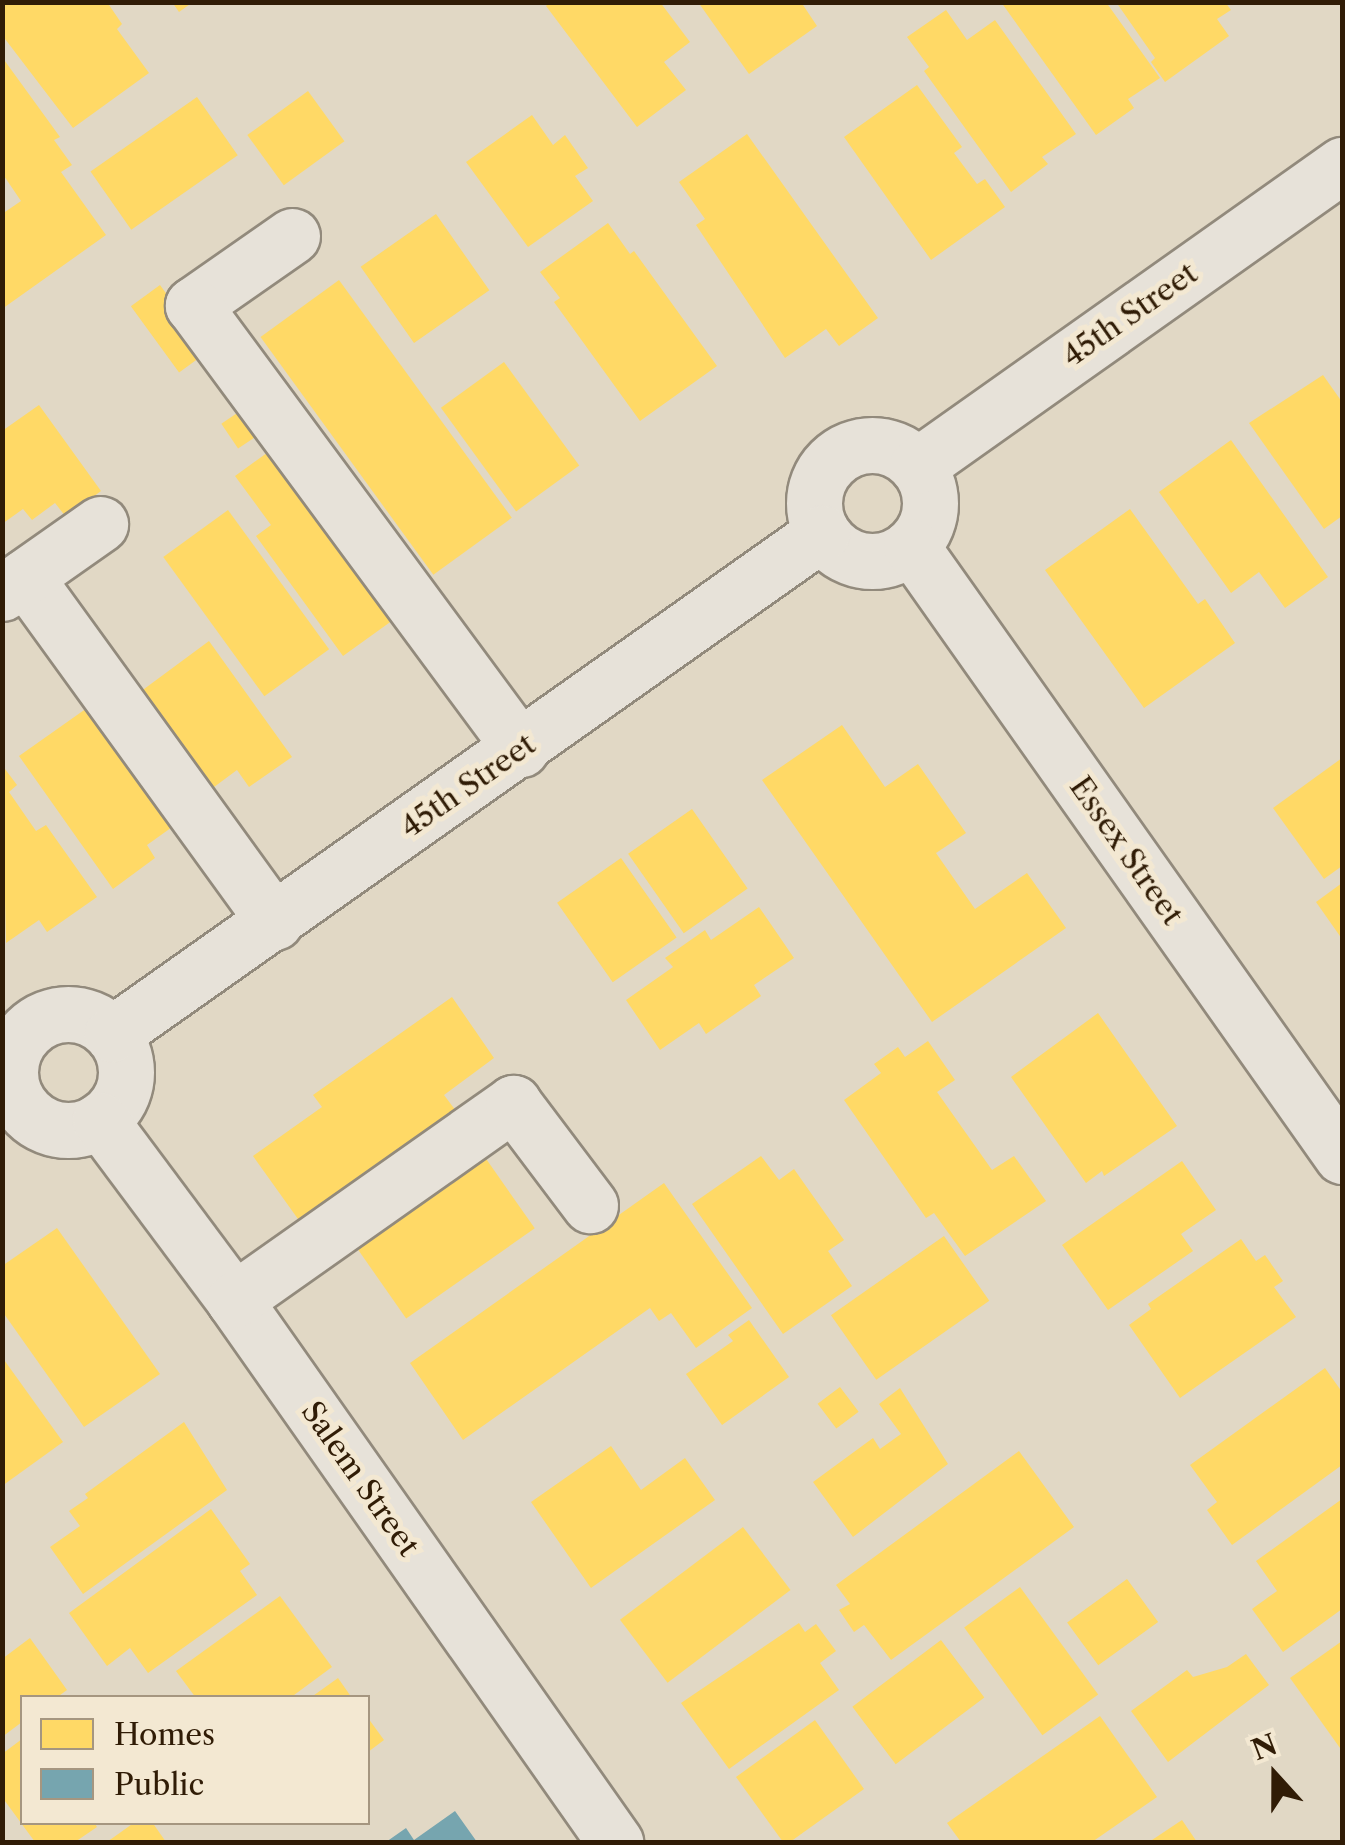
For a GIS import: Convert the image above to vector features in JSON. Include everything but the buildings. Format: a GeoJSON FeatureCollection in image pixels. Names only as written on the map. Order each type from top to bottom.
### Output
{"type":"FeatureCollection","features":[{"type":"Feature","properties":{"kind":"street","name":"45th Street"},"geometry":{"type":"LineString","coordinates":[[917,466],[1342,165]]}},
{"type":"Feature","properties":{"kind":"street"},"geometry":{"type":"LineString","coordinates":[[292,236],[193,305],[521,749]]}},
{"type":"Feature","properties":{"kind":"street"},"geometry":{"type":"LineString","coordinates":[[875,446],[890,448],[917,466],[927,486],[929,510],[910,546],[888,558],[869,561],[850,557],[822,533],[816,520],[815,488],[832,461],[859,447],[875,446]]}},
{"type":"Feature","properties":{"kind":"street"},"geometry":{"type":"LineString","coordinates":[[100,524],[14,586],[275,922]]}},
{"type":"Feature","properties":{"kind":"street","name":"45th Street"},"geometry":{"type":"LineString","coordinates":[[112,1034],[822,533]]}},
{"type":"Feature","properties":{"kind":"street","name":"Essex Street"},"geometry":{"type":"LineString","coordinates":[[910,546],[1342,1156]]}},
{"type":"Feature","properties":{"kind":"street"},"geometry":{"type":"LineString","coordinates":[[70,1014],[100,1024],[112,1034],[121,1048],[125,1080],[112,1110],[100,1120],[63,1130],[10,1106],[12,1056],[18,1041],[40,1021],[70,1014]]}},
{"type":"Feature","properties":{"kind":"street"},"geometry":{"type":"LineString","coordinates":[[234,1300],[514,1103],[590,1206]]}},
{"type":"Feature","properties":{"kind":"street","name":"Salem Street"},"geometry":{"type":"LineString","coordinates":[[100,1120],[234,1300],[615,1842]]}}]}
